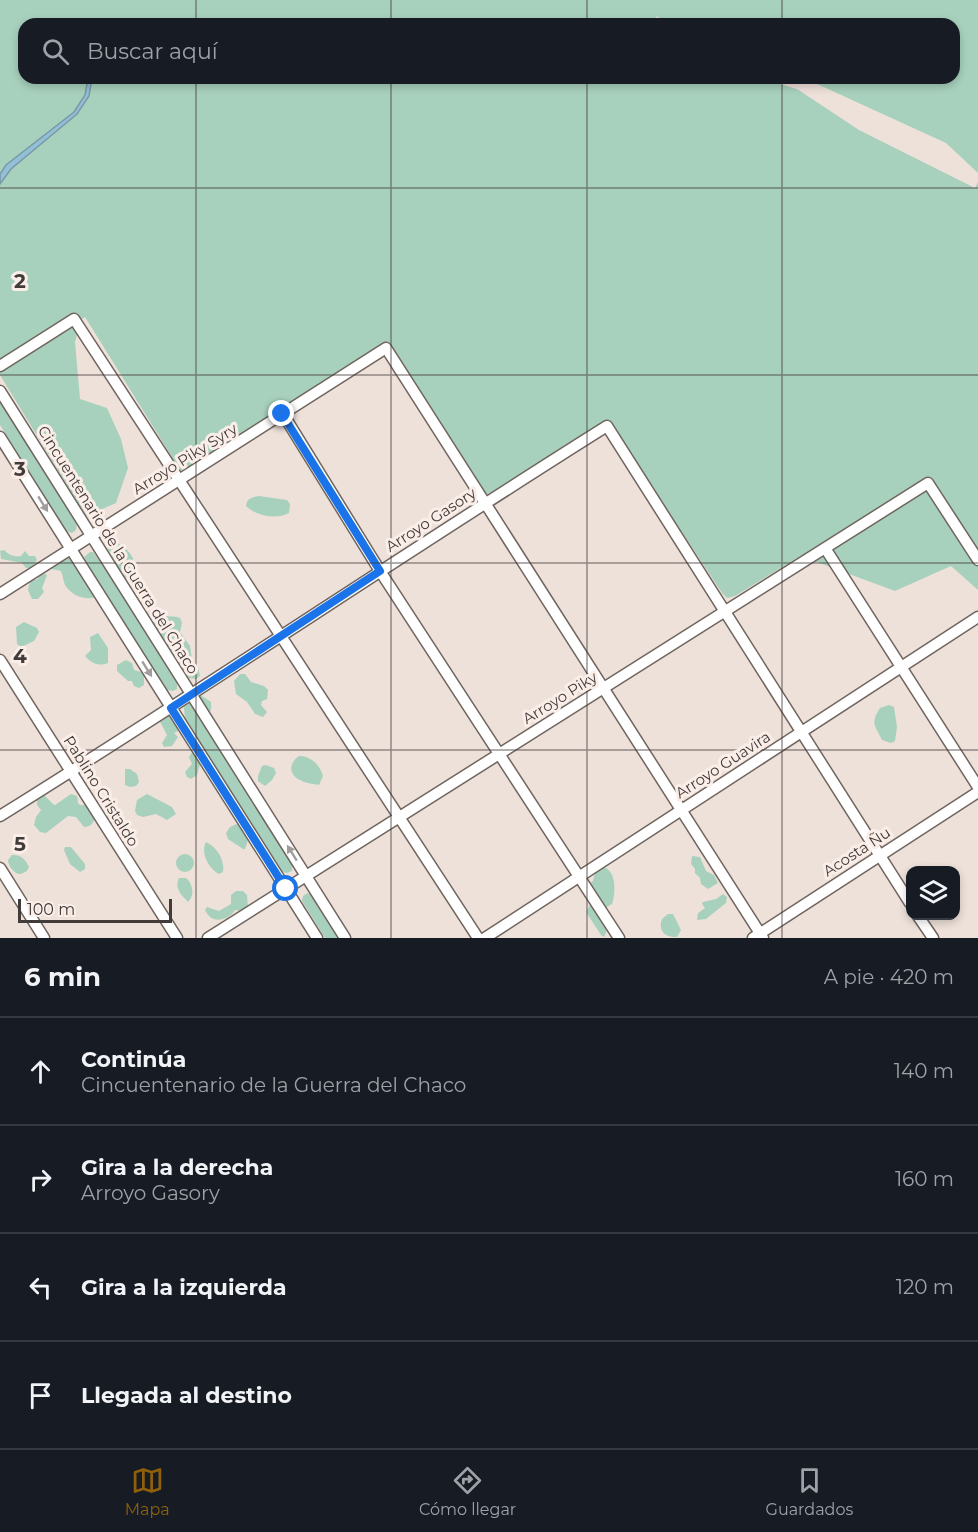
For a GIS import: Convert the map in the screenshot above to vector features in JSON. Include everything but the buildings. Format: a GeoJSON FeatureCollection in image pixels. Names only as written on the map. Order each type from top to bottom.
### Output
{"type":"FeatureCollection","features":[{"type":"Feature","properties":{"kind":"street"},"geometry":{"type":"LineString","coordinates":[[0,366],[74,319],[477,938]]}},
{"type":"Feature","properties":{"kind":"street","name":"Arroyo Piky Syry"},"geometry":{"type":"LineString","coordinates":[[0,594],[386,348],[485,503]]}},
{"type":"Feature","properties":{"kind":"street","name":"Cincuentenario de la Guerra del Chaco"},"geometry":{"type":"LineString","coordinates":[[0,391],[345,938]]}},
{"type":"Feature","properties":{"kind":"street"},"geometry":{"type":"LineString","coordinates":[[282,414],[380,571],[619,938]]}},
{"type":"Feature","properties":{"kind":"street","name":"Arroyo Gasory"},"geometry":{"type":"LineString","coordinates":[[0,816],[607,426],[725,612]]}},
{"type":"Feature","properties":{"kind":"street"},"geometry":{"type":"LineString","coordinates":[[0,437],[317,938]]}},
{"type":"Feature","properties":{"kind":"street","name":"Arroyo Piky"},"geometry":{"type":"LineString","coordinates":[[208,938],[928,483],[978,560]]}},
{"type":"Feature","properties":{"kind":"street"},"geometry":{"type":"LineString","coordinates":[[485,503],[681,810],[758,936]]}},
{"type":"Feature","properties":{"kind":"street"},"geometry":{"type":"LineString","coordinates":[[825,548],[978,787]]}},
{"type":"Feature","properties":{"kind":"street"},"geometry":{"type":"LineString","coordinates":[[725,612],[906,897]]}},
{"type":"Feature","properties":{"kind":"street","name":"Arroyo Guavira"},"geometry":{"type":"LineString","coordinates":[[485,938],[978,617]]}},
{"type":"Feature","properties":{"kind":"street","name":"Pablino Cristaldo"},"geometry":{"type":"LineString","coordinates":[[0,660],[177,938]]}},
{"type":"Feature","properties":{"kind":"street","name":"Acosta Ñu"},"geometry":{"type":"LineString","coordinates":[[758,936],[978,792]]}},
{"type":"Feature","properties":{"kind":"street"},"geometry":{"type":"LineString","coordinates":[[0,868],[44,938]]}},
{"type":"Feature","properties":{"kind":"street"},"geometry":{"type":"LineString","coordinates":[[921,920],[933,938]]}},
{"type":"Feature","properties":{"kind":"green space"},"geometry":{"type":"Polygon","coordinates":[[[0,0],[978,0],[978,173],[946,143],[817,84],[960,84],[960,18],[660,18],[656,16],[657,18],[18,18],[18,84],[780,84],[797,89],[859,130],[975,188],[978,182],[978,590],[951,566],[895,591],[802,555],[735,596],[727,598],[611,424],[494,493],[486,494],[393,348],[384,344],[187,469],[180,470],[85,317],[81,320],[75,342],[80,399],[107,408],[121,439],[128,468],[116,503],[86,516],[0,375],[0,0]]]}},
{"type":"Feature","properties":{"kind":"green space"},"geometry":{"type":"Polygon","coordinates":[[[0,402],[77,524],[76,530],[72,533],[66,531],[0,425],[0,402]]]}},
{"type":"Feature","properties":{"kind":"green space"},"geometry":{"type":"Polygon","coordinates":[[[259,496],[287,500],[290,504],[289,513],[266,516],[246,506],[250,498],[259,496]]]}},
{"type":"Feature","properties":{"kind":"green space"},"geometry":{"type":"Polygon","coordinates":[[[104,539],[121,545],[133,558],[125,580],[125,590],[136,616],[180,618],[182,623],[180,632],[190,646],[192,660],[198,667],[200,676],[196,679],[189,678],[183,669],[172,669],[170,671],[177,682],[177,689],[167,690],[162,682],[156,679],[143,652],[134,642],[130,631],[112,603],[100,595],[86,598],[72,593],[65,585],[61,571],[52,569],[50,565],[65,555],[100,585],[84,557],[93,552],[108,572],[116,571],[118,566],[104,539]]]}},
{"type":"Feature","properties":{"kind":"green space"},"geometry":{"type":"Polygon","coordinates":[[[4,550],[16,556],[21,556],[25,551],[29,556],[35,556],[37,560],[31,568],[26,568],[22,563],[1,559],[0,551],[4,550]]]}},
{"type":"Feature","properties":{"kind":"green space"},"geometry":{"type":"Polygon","coordinates":[[[43,573],[47,575],[42,588],[44,592],[38,599],[32,599],[28,590],[30,581],[38,579],[43,573]]]}},
{"type":"Feature","properties":{"kind":"green space"},"geometry":{"type":"Polygon","coordinates":[[[24,622],[37,628],[39,632],[34,641],[21,647],[17,644],[16,627],[24,622]]]}},
{"type":"Feature","properties":{"kind":"green space"},"geometry":{"type":"Polygon","coordinates":[[[98,633],[108,648],[108,663],[101,665],[95,664],[85,656],[91,650],[90,637],[98,633]]]}},
{"type":"Feature","properties":{"kind":"green space"},"geometry":{"type":"Polygon","coordinates":[[[126,660],[132,663],[134,670],[144,673],[144,685],[139,688],[117,671],[117,665],[126,660]]]}},
{"type":"Feature","properties":{"kind":"green space"},"geometry":{"type":"Polygon","coordinates":[[[240,674],[245,674],[251,682],[264,686],[268,690],[267,699],[262,701],[261,705],[267,712],[263,717],[255,714],[247,702],[236,694],[234,681],[240,674]]]}},
{"type":"Feature","properties":{"kind":"green space"},"geometry":{"type":"Polygon","coordinates":[[[199,694],[211,702],[209,713],[201,720],[292,864],[292,871],[282,872],[185,718],[183,700],[199,694]]]}},
{"type":"Feature","properties":{"kind":"green space"},"geometry":{"type":"Polygon","coordinates":[[[889,705],[894,707],[897,727],[895,741],[891,743],[882,740],[874,721],[880,708],[889,705]]]}},
{"type":"Feature","properties":{"kind":"green space"},"geometry":{"type":"Polygon","coordinates":[[[168,713],[174,718],[180,730],[174,733],[178,737],[172,746],[164,747],[162,743],[167,735],[158,718],[168,713]]]}},
{"type":"Feature","properties":{"kind":"green space"},"geometry":{"type":"Polygon","coordinates":[[[193,751],[201,761],[197,775],[191,779],[185,772],[192,764],[189,757],[193,751]]]}},
{"type":"Feature","properties":{"kind":"green space"},"geometry":{"type":"Polygon","coordinates":[[[299,756],[311,759],[320,768],[323,776],[319,785],[302,781],[293,775],[291,768],[299,756]]]}},
{"type":"Feature","properties":{"kind":"green space"},"geometry":{"type":"Polygon","coordinates":[[[262,766],[274,768],[276,773],[265,786],[258,781],[258,776],[262,766]]]}},
{"type":"Feature","properties":{"kind":"green space"},"geometry":{"type":"Polygon","coordinates":[[[125,769],[130,769],[137,774],[139,782],[136,786],[125,785],[125,769]]]}},
{"type":"Feature","properties":{"kind":"green space"},"geometry":{"type":"Polygon","coordinates":[[[71,794],[77,796],[80,805],[89,805],[95,818],[92,823],[84,827],[76,817],[68,816],[46,833],[40,832],[34,825],[41,810],[37,805],[37,798],[44,795],[55,805],[71,794]]]}},
{"type":"Feature","properties":{"kind":"green space"},"geometry":{"type":"Polygon","coordinates":[[[147,794],[172,807],[176,814],[167,820],[156,814],[143,817],[137,815],[135,811],[137,800],[147,794]]]}},
{"type":"Feature","properties":{"kind":"green space"},"geometry":{"type":"Polygon","coordinates":[[[241,822],[248,840],[245,849],[228,839],[226,833],[230,827],[241,822]]]}},
{"type":"Feature","properties":{"kind":"green space"},"geometry":{"type":"Polygon","coordinates":[[[206,842],[219,854],[223,872],[219,874],[206,860],[204,846],[206,842]]]}},
{"type":"Feature","properties":{"kind":"green space"},"geometry":{"type":"Polygon","coordinates":[[[65,847],[71,847],[85,864],[85,869],[80,872],[70,864],[64,850],[65,847]]]}},
{"type":"Feature","properties":{"kind":"green space"},"geometry":{"type":"Polygon","coordinates":[[[185,854],[191,857],[194,863],[191,869],[185,872],[179,869],[176,863],[179,857],[185,854]]]}},
{"type":"Feature","properties":{"kind":"green space"},"geometry":{"type":"Polygon","coordinates":[[[12,855],[18,855],[25,860],[29,867],[27,871],[19,874],[12,870],[8,860],[12,855]]]}},
{"type":"Feature","properties":{"kind":"green space"},"geometry":{"type":"Polygon","coordinates":[[[692,856],[700,857],[706,871],[714,875],[718,883],[708,889],[701,884],[691,864],[692,856]]]}},
{"type":"Feature","properties":{"kind":"green space"},"geometry":{"type":"Polygon","coordinates":[[[600,866],[610,871],[614,881],[612,904],[597,913],[608,928],[604,937],[586,912],[592,901],[589,884],[593,881],[596,868],[600,866]]]}},
{"type":"Feature","properties":{"kind":"green space"},"geometry":{"type":"Polygon","coordinates":[[[179,878],[186,878],[192,886],[192,896],[188,902],[178,888],[179,878]]]}},
{"type":"Feature","properties":{"kind":"green space"},"geometry":{"type":"Polygon","coordinates":[[[236,891],[243,891],[247,895],[248,907],[242,911],[235,910],[228,917],[219,920],[208,915],[205,910],[207,907],[219,911],[231,904],[231,895],[236,891]]]}},
{"type":"Feature","properties":{"kind":"green space"},"geometry":{"type":"Polygon","coordinates":[[[307,893],[312,895],[339,938],[325,938],[302,901],[303,896],[307,893]]]}},
{"type":"Feature","properties":{"kind":"green space"},"geometry":{"type":"Polygon","coordinates":[[[723,894],[727,897],[726,903],[706,919],[697,920],[698,913],[705,908],[703,902],[716,899],[723,894]]]}},
{"type":"Feature","properties":{"kind":"green space"},"geometry":{"type":"Polygon","coordinates":[[[668,914],[673,914],[681,930],[677,937],[665,935],[662,930],[662,919],[668,914]]]}},
{"type":"Feature","properties":{"kind":"water"},"geometry":{"type":"Polygon","coordinates":[[[87,84],[91,84],[89,96],[77,114],[11,169],[0,184],[0,174],[6,165],[74,112],[85,95],[87,84]]]}},
{"type":"Feature","properties":{"kind":"route"},"geometry":{"type":"LineString","coordinates":[[282,414],[380,571],[171,708],[286,889]]}}]}
